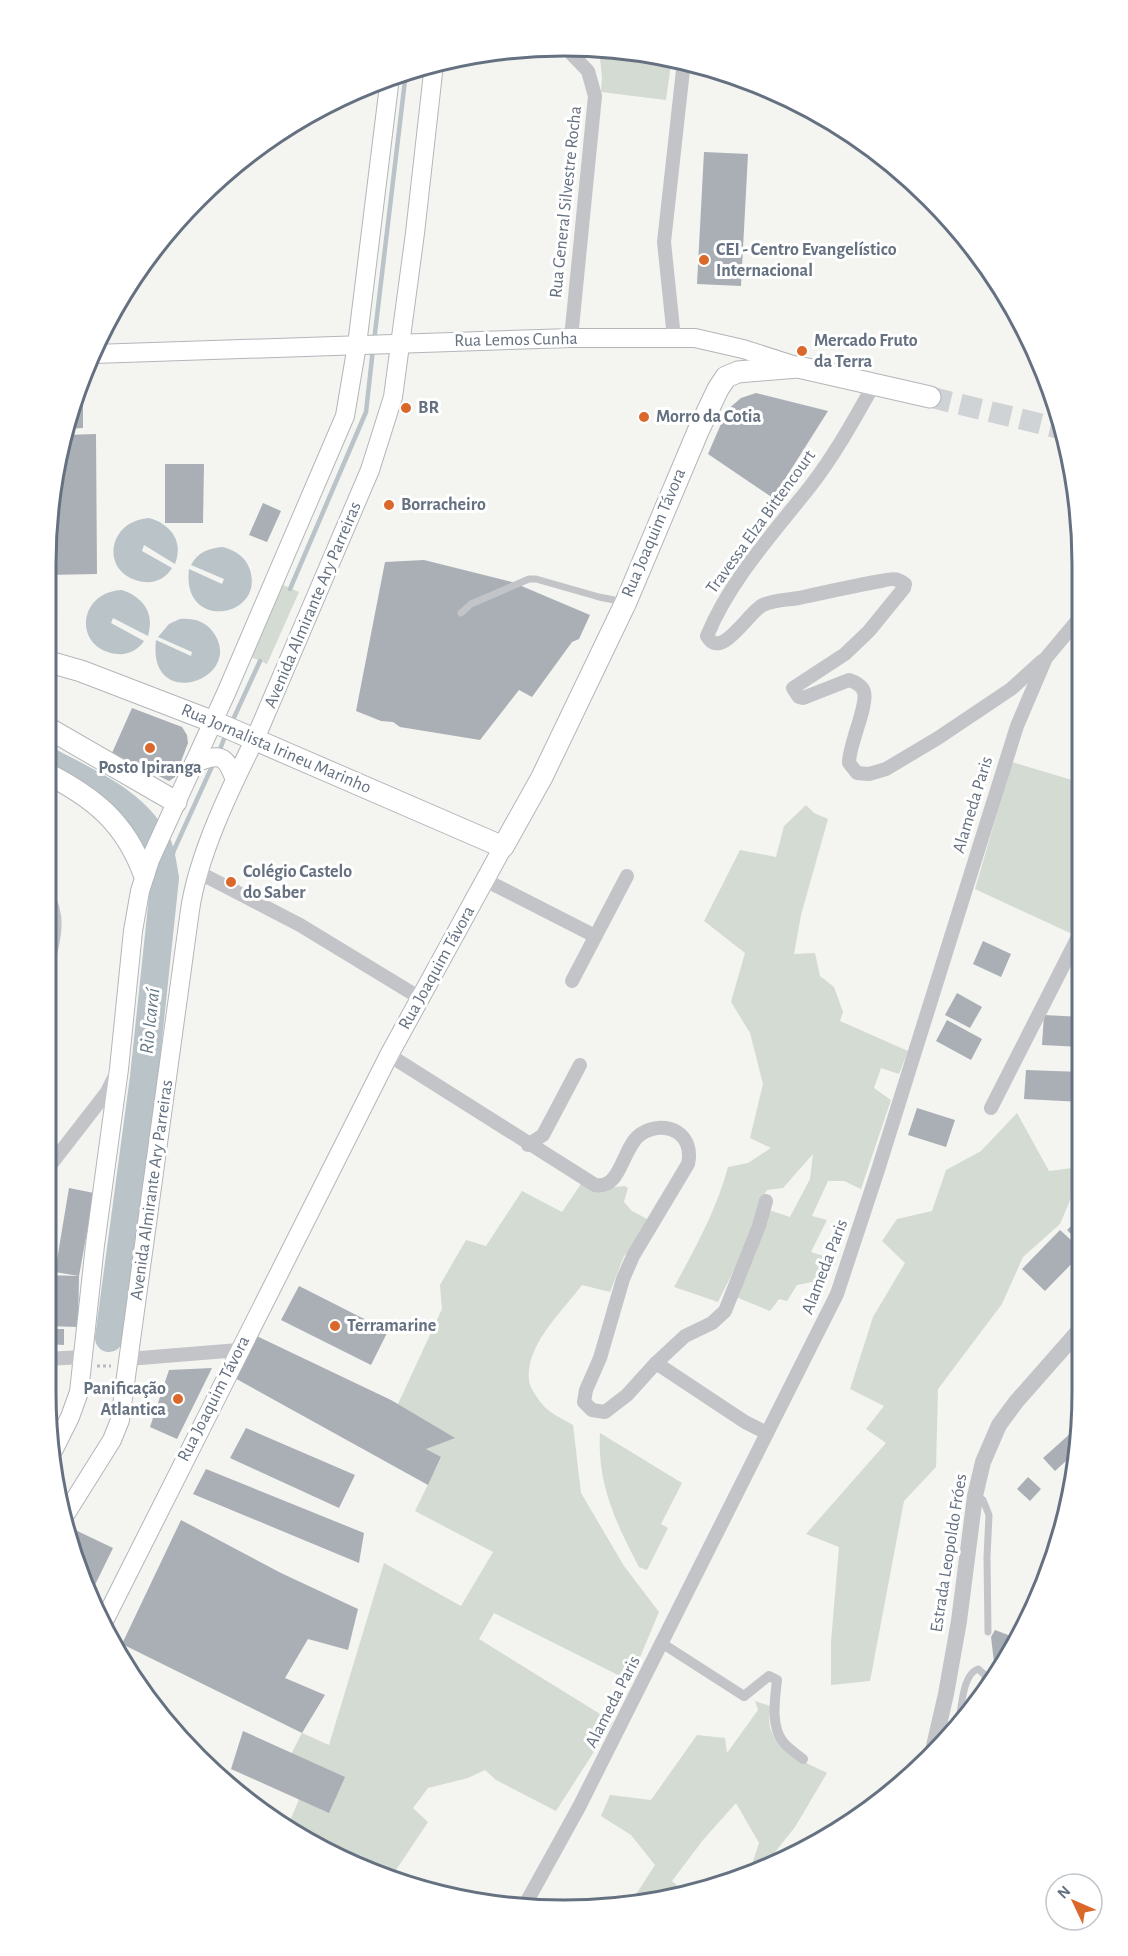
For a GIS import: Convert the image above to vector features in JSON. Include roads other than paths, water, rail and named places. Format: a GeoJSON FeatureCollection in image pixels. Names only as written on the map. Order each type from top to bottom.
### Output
{"type":"FeatureCollection","features":[{"type":"Feature","properties":{"kind":"main road","name":"Avenida Almirante Ary Parreiras"},"geometry":{"type":"LineString","coordinates":[[58,1440],[75,1405],[88,1362],[94,1255],[119,1069],[133,931],[144,874],[176,802],[202,760],[340,430],[350,397],[379,344],[415,233],[433,73]]}},
{"type":"Feature","properties":{"kind":"main road","name":"Avenida Almirante Ary Parreiras"},"geometry":{"type":"LineString","coordinates":[[69,1508],[107,1447],[120,1420],[122,1362],[190,910],[198,872],[232,772],[252,738],[370,470],[393,397],[379,344],[390,86]]}},
{"type":"Feature","properties":{"kind":"main road","name":"Rua Lemos Cunha"},"geometry":{"type":"LineString","coordinates":[[101,354],[571,338],[695,338],[732,346],[798,367],[873,386],[930,397]]}},
{"type":"Feature","properties":{"kind":"main road","name":"Rua Joaquim Távora"},"geometry":{"type":"LineString","coordinates":[[107,1615],[389,1055],[542,777],[626,602],[718,389],[726,377],[738,372],[798,367]]}},
{"type":"Feature","properties":{"kind":"main road","name":"Rua Jornalista Irineu Marinho"},"geometry":{"type":"LineString","coordinates":[[56,664],[81,671],[216,723],[503,847]]}},
{"type":"Feature","properties":{"kind":"main road"},"geometry":{"type":"LineString","coordinates":[[56,732],[176,802]]}},
{"type":"Feature","properties":{"kind":"main road"},"geometry":{"type":"LineString","coordinates":[[202,760],[220,757],[232,772]]}},
{"type":"Feature","properties":{"kind":"main road"},"geometry":{"type":"LineString","coordinates":[[56,778],[91,800],[119,825],[137,854],[144,874]]}},
{"type":"Feature","properties":{"kind":"street","name":"Rua General Silvestre Rocha"},"geometry":{"type":"LineString","coordinates":[[571,338],[596,96],[588,71],[574,56]]}},
{"type":"Feature","properties":{"kind":"street"},"geometry":{"type":"LineString","coordinates":[[674,338],[664,242],[683,70]]}},
{"type":"Feature","properties":{"kind":"street","name":"Travessa Elza Bittencourt"},"geometry":{"type":"LineString","coordinates":[[873,386],[830,457],[810,486],[766,540],[720,610],[707,636],[709,640],[721,643],[729,639],[761,605],[881,580],[897,578],[901,580],[905,584],[904,588],[869,631],[845,654],[794,688],[799,697],[803,698],[849,680],[861,687],[864,693],[863,705],[849,754],[849,763],[858,773],[869,774],[886,769],[938,738],[1011,689],[1046,658]]}},
{"type":"Feature","properties":{"kind":"street","name":"Alameda Paris"},"geometry":{"type":"LineString","coordinates":[[528,1899],[579,1807],[663,1644],[837,1294],[878,1173],[1017,726],[1046,658],[1072,627]]}},
{"type":"Feature","properties":{"kind":"street"},"geometry":{"type":"LineString","coordinates":[[198,872],[300,925],[420,998]]}},
{"type":"Feature","properties":{"kind":"street"},"geometry":{"type":"LineString","coordinates":[[572,981],[627,876]]}},
{"type":"Feature","properties":{"kind":"street"},"geometry":{"type":"LineString","coordinates":[[485,880],[595,936]]}},
{"type":"Feature","properties":{"kind":"street"},"geometry":{"type":"LineString","coordinates":[[991,1108],[1072,949]]}},
{"type":"Feature","properties":{"kind":"street"},"geometry":{"type":"LineString","coordinates":[[389,1055],[584,1180],[601,1186],[613,1180],[630,1146],[641,1134],[666,1128],[677,1131],[688,1144],[690,1155],[688,1164],[633,1256],[622,1279],[600,1358],[586,1390],[584,1402],[586,1407],[598,1412],[605,1412],[627,1395],[685,1336],[712,1323],[725,1311],[756,1236],[766,1201]]}},
{"type":"Feature","properties":{"kind":"street"},"geometry":{"type":"LineString","coordinates":[[528,1144],[543,1134],[580,1065]]}},
{"type":"Feature","properties":{"kind":"street"},"geometry":{"type":"LineString","coordinates":[[56,1158],[107,1092],[119,1069]]}},
{"type":"Feature","properties":{"kind":"street","name":"Estrada Leopoldo Fróes"},"geometry":{"type":"LineString","coordinates":[[938,1736],[959,1621],[975,1496],[983,1462],[999,1425],[1016,1402],[1072,1338]]}},
{"type":"Feature","properties":{"kind":"street"},"geometry":{"type":"LineString","coordinates":[[122,1362],[239,1350]]}},
{"type":"Feature","properties":{"kind":"street"},"geometry":{"type":"LineString","coordinates":[[56,1360],[88,1362]]}},
{"type":"Feature","properties":{"kind":"street"},"geometry":{"type":"LineString","coordinates":[[656,1363],[745,1422],[767,1433]]}},
{"type":"Feature","properties":{"kind":"street"},"geometry":{"type":"LineString","coordinates":[[663,1644],[744,1696],[769,1676],[777,1680],[776,1723],[783,1741],[803,1759]]}},
{"type":"Feature","properties":{"kind":"lane"},"geometry":{"type":"LineString","coordinates":[[461,613],[471,604],[529,579],[626,602]]}},
{"type":"Feature","properties":{"kind":"lane"},"geometry":{"type":"LineString","coordinates":[[975,1496],[983,1500],[989,1515],[988,1632]]}},
{"type":"Feature","properties":{"kind":"lane"},"geometry":{"type":"LineString","coordinates":[[962,1708],[971,1672],[978,1669],[985,1675],[985,1678]]}},
{"type":"Feature","properties":{"kind":"waterway"},"geometry":{"type":"LineString","coordinates":[[374,341],[405,81]]}},
{"type":"Feature","properties":{"kind":"waterway"},"geometry":{"type":"LineString","coordinates":[[290,589],[366,412],[373,349]]}},
{"type":"Feature","properties":{"kind":"waterway"},"geometry":{"type":"LineString","coordinates":[[231,724],[260,661]]}},
{"type":"Feature","properties":{"kind":"waterway"},"geometry":{"type":"LineString","coordinates":[[218,754],[226,734]]}},
{"type":"Feature","properties":{"kind":"waterway"},"geometry":{"type":"LineString","coordinates":[[165,878],[174,850],[214,762]]}},
{"type":"Feature","properties":{"kind":"waterway","name":"Rio Icaraí"},"geometry":{"type":"LineString","coordinates":[[56,765],[109,794],[137,817],[149,830],[158,846],[165,878],[144,1077],[109,1338]]}},
{"type":"Feature","properties":{"kind":"tunnel"},"geometry":{"type":"LineString","coordinates":[[930,397],[1054,427]]}},
{"type":"Feature","properties":{"kind":"place","name":"CEI - Centro Evangelístico Internacional"},"geometry":{"type":"Point","coordinates":[704,260]}},
{"type":"Feature","properties":{"kind":"place","name":"Mercado Fruto da Terra"},"geometry":{"type":"Point","coordinates":[802,351]}},
{"type":"Feature","properties":{"kind":"place","name":"BR"},"geometry":{"type":"Point","coordinates":[406,408]}},
{"type":"Feature","properties":{"kind":"place","name":"Morro da Cotia"},"geometry":{"type":"Point","coordinates":[644,417]}},
{"type":"Feature","properties":{"kind":"place","name":"Borracheiro"},"geometry":{"type":"Point","coordinates":[389,505]}},
{"type":"Feature","properties":{"kind":"place","name":"Posto Ipiranga"},"geometry":{"type":"Point","coordinates":[150,748]}},
{"type":"Feature","properties":{"kind":"place","name":"Colégio Castelo do Saber"},"geometry":{"type":"Point","coordinates":[231,882]}},
{"type":"Feature","properties":{"kind":"place","name":"Terramarine"},"geometry":{"type":"Point","coordinates":[335,1326]}},
{"type":"Feature","properties":{"kind":"place","name":"Panificação Atlantica"},"geometry":{"type":"Point","coordinates":[178,1399]}}]}
